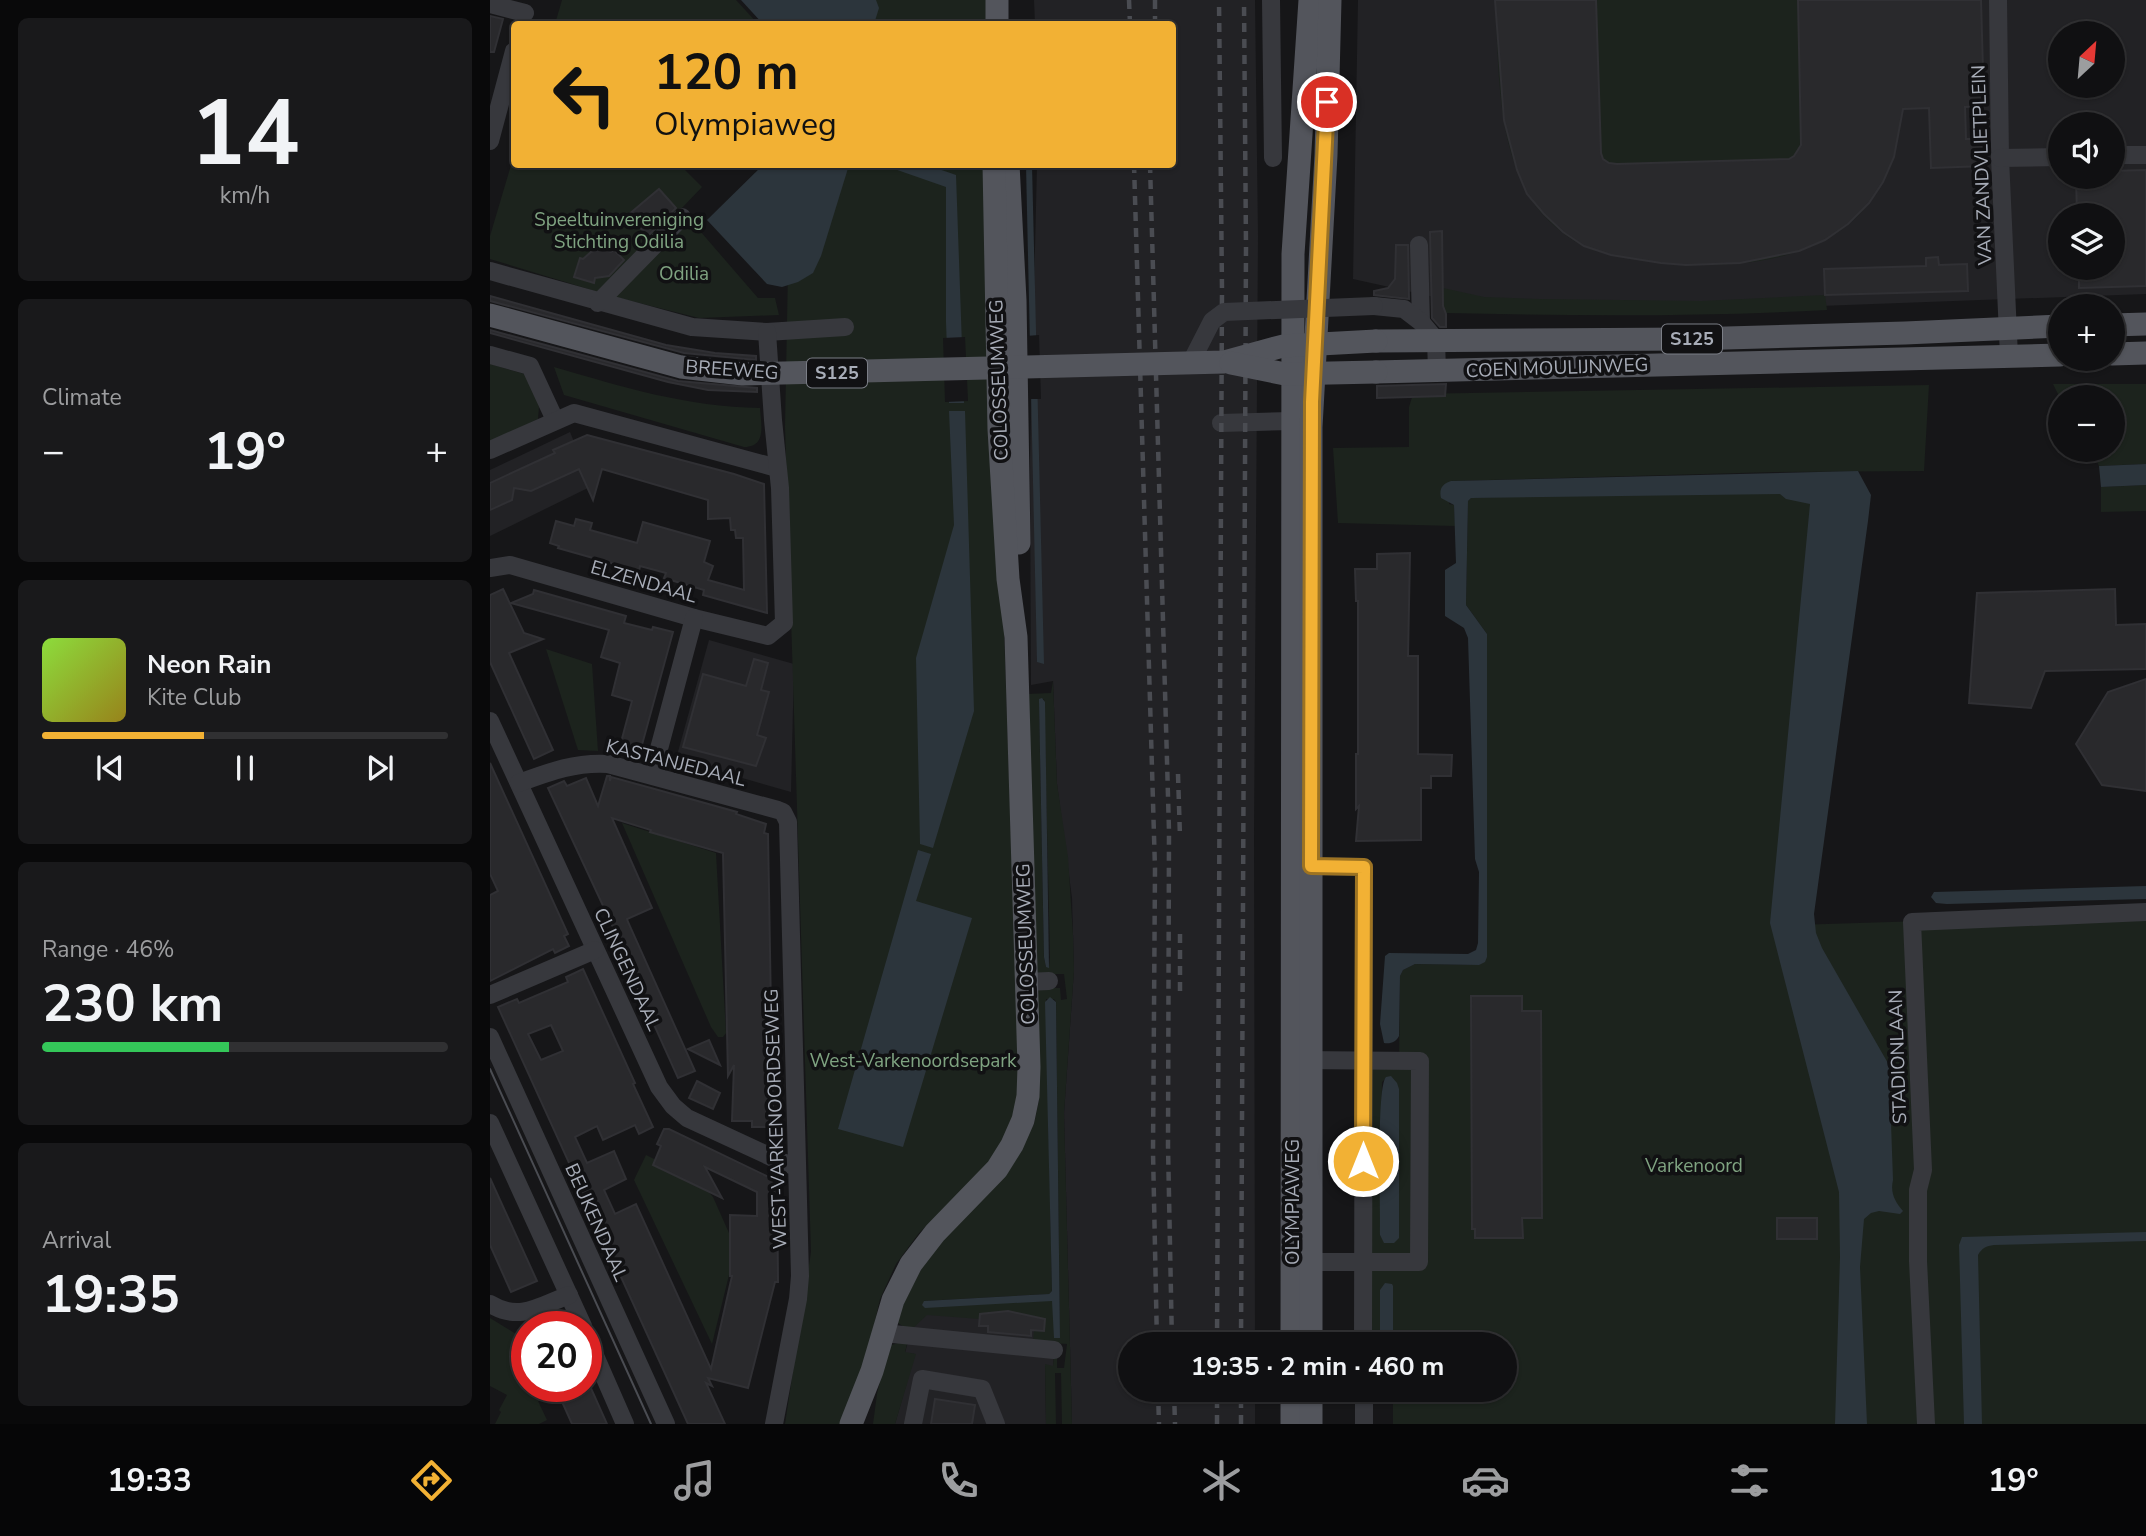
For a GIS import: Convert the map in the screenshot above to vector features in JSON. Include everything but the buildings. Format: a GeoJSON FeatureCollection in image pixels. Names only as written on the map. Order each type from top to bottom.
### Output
{"type":"FeatureCollection","features":[{"type":"Feature","properties":{"kind":"main road"},"geometry":{"type":"LineString","coordinates":[[996,0],[997,21]]}},
{"type":"Feature","properties":{"kind":"main road","name":"OLYMPIAWEG"},"geometry":{"type":"LineString","coordinates":[[1310,0],[1293,254],[1292,421],[1311,537]]}},
{"type":"Feature","properties":{"kind":"main road","name":"OLYMPIAWEG"},"geometry":{"type":"LineString","coordinates":[[1311,1332],[1312,402],[1326,142],[1330,0]]}},
{"type":"Feature","properties":{"kind":"main road","name":"COLOSSEUMWEG"},"geometry":{"type":"LineString","coordinates":[[851,1424],[872,1371],[898,1287],[918,1254],[997,1169],[1018,1133],[1028,1097],[1037,981],[1016,637],[1008,579],[999,429],[994,168]]}},
{"type":"Feature","properties":{"kind":"main road","name":"COLOSSEUMWEG"},"geometry":{"type":"LineString","coordinates":[[1008,168],[1020,474],[1019,606],[1016,637]]}},
{"type":"Feature","properties":{"kind":"main road"},"geometry":{"type":"LineString","coordinates":[[1293,254],[1320,255]]}},
{"type":"Feature","properties":{"kind":"main road","name":"BREEWEG"},"geometry":{"type":"LineString","coordinates":[[490,315],[681,367],[720,373],[826,373],[1191,362]]}},
{"type":"Feature","properties":{"kind":"main road"},"geometry":{"type":"LineString","coordinates":[[2125,325],[2146,324]]}},
{"type":"Feature","properties":{"kind":"main road","name":"COEN MOULIJNWEG"},"geometry":{"type":"LineString","coordinates":[[1224,362],[1283,346],[1376,341],[1690,339],[2048,326]]}},
{"type":"Feature","properties":{"kind":"main road"},"geometry":{"type":"LineString","coordinates":[[2125,354],[2146,353]]}},
{"type":"Feature","properties":{"kind":"main road","name":"COEN MOULIJNWEG"},"geometry":{"type":"LineString","coordinates":[[1191,362],[1224,362],[1284,374],[2048,355]]}},
{"type":"Feature","properties":{"kind":"main road","name":"OLYMPIAWEG"},"geometry":{"type":"LineString","coordinates":[[1295,1332],[1310,1262]]}},
{"type":"Feature","properties":{"kind":"main road","name":"COLOSSEUMWEG"},"geometry":{"type":"LineString","coordinates":[[869,1424],[872,1371]]}},
{"type":"Feature","properties":{"kind":"main road"},"geometry":{"type":"LineString","coordinates":[[1292,1402],[1292,1424]]}},
{"type":"Feature","properties":{"kind":"main road"},"geometry":{"type":"LineString","coordinates":[[1311,1402],[1311,1424]]}},
{"type":"Feature","properties":{"kind":"street"},"geometry":{"type":"LineString","coordinates":[[1271,0],[1273,158]]}},
{"type":"Feature","properties":{"kind":"street","name":"VAN ZANDVLIETPLEIN"},"geometry":{"type":"LineString","coordinates":[[1998,0],[2000,158],[2008,356]]}},
{"type":"Feature","properties":{"kind":"street"},"geometry":{"type":"LineString","coordinates":[[490,4],[525,13]]}},
{"type":"Feature","properties":{"kind":"street"},"geometry":{"type":"LineString","coordinates":[[490,141],[511,62]]}},
{"type":"Feature","properties":{"kind":"street"},"geometry":{"type":"LineString","coordinates":[[2125,155],[2146,155]]}},
{"type":"Feature","properties":{"kind":"street"},"geometry":{"type":"LineString","coordinates":[[2000,158],[2048,156]]}},
{"type":"Feature","properties":{"kind":"street"},"geometry":{"type":"LineString","coordinates":[[598,303],[682,217]]}},
{"type":"Feature","properties":{"kind":"street"},"geometry":{"type":"LineString","coordinates":[[1419,244],[1421,322]]}},
{"type":"Feature","properties":{"kind":"street","name":"BREEWEG"},"geometry":{"type":"LineString","coordinates":[[490,271],[692,327],[767,331],[845,327]]}},
{"type":"Feature","properties":{"kind":"street"},"geometry":{"type":"LineString","coordinates":[[1191,362],[1212,321],[1224,312],[1374,306],[1404,309],[1421,322],[1436,340],[1437,371]]}},
{"type":"Feature","properties":{"kind":"street"},"geometry":{"type":"LineString","coordinates":[[490,450],[574,413],[777,468],[767,331]]}},
{"type":"Feature","properties":{"kind":"street"},"geometry":{"type":"LineString","coordinates":[[490,355],[530,366],[555,420]]}},
{"type":"Feature","properties":{"kind":"street"},"geometry":{"type":"LineString","coordinates":[[1221,423],[1292,421]]}},
{"type":"Feature","properties":{"kind":"street","name":"ELZENDAAL"},"geometry":{"type":"LineString","coordinates":[[490,568],[510,565],[694,618],[768,636],[784,623],[777,468]]}},
{"type":"Feature","properties":{"kind":"street"},"geometry":{"type":"LineString","coordinates":[[652,775],[694,618]]}},
{"type":"Feature","properties":{"kind":"street","name":"CLINGENDAAL"},"geometry":{"type":"LineString","coordinates":[[490,721],[659,1087],[673,1106],[687,1118],[797,1167]]}},
{"type":"Feature","properties":{"kind":"street","name":"KASTANJEDAAL"},"geometry":{"type":"LineString","coordinates":[[519,783],[559,768],[590,763],[608,764],[783,813]]}},
{"type":"Feature","properties":{"kind":"street","name":"WEST-VARKENOORDSEWEG"},"geometry":{"type":"LineString","coordinates":[[774,1424],[800,1284],[788,822],[783,813]]}},
{"type":"Feature","properties":{"kind":"street"},"geometry":{"type":"LineString","coordinates":[[1311,866],[1364,867],[1363,1332]]}},
{"type":"Feature","properties":{"kind":"street","name":"STADIONLAAN"},"geometry":{"type":"LineString","coordinates":[[1926,1424],[1918,1261],[1918,1190],[1923,1170],[1912,922],[2146,912]]}},
{"type":"Feature","properties":{"kind":"street"},"geometry":{"type":"LineString","coordinates":[[490,995],[596,950]]}},
{"type":"Feature","properties":{"kind":"street","name":"BEUKENDAAL"},"geometry":{"type":"LineString","coordinates":[[490,1037],[666,1424]]}},
{"type":"Feature","properties":{"kind":"street"},"geometry":{"type":"LineString","coordinates":[[1310,1060],[1420,1061],[1419,1262],[1310,1262]]}},
{"type":"Feature","properties":{"kind":"street"},"geometry":{"type":"LineString","coordinates":[[490,1123],[576,1311]]}},
{"type":"Feature","properties":{"kind":"street"},"geometry":{"type":"LineString","coordinates":[[490,1304],[519,1315],[569,1295]]}},
{"type":"Feature","properties":{"kind":"street"},"geometry":{"type":"LineString","coordinates":[[883,1333],[1055,1350]]}},
{"type":"Feature","properties":{"kind":"street"},"geometry":{"type":"LineString","coordinates":[[602,1372],[625,1424]]}},
{"type":"Feature","properties":{"kind":"street"},"geometry":{"type":"LineString","coordinates":[[913,1424],[922,1379],[982,1389],[996,1424]]}},
{"type":"Feature","properties":{"kind":"street"},"geometry":{"type":"LineString","coordinates":[[1364,1402],[1364,1424]]}},
{"type":"Feature","properties":{"kind":"shaded area"},"geometry":{"type":"Polygon","coordinates":[[[741,0],[876,0],[879,8],[875,21],[760,21],[741,0]]]}},
{"type":"Feature","properties":{"kind":"shaded area"},"geometry":{"type":"Polygon","coordinates":[[[1034,0],[1255,0],[1258,236],[1254,833],[1255,1332],[1118,1332],[1118,1402],[1255,1402],[1255,1424],[1072,1424],[1064,1113],[1074,970],[1072,898],[1057,784],[1053,681],[1031,685],[1030,459],[1037,168],[1176,168],[1176,21],[1035,21],[1034,0]]]}},
{"type":"Feature","properties":{"kind":"shaded area"},"geometry":{"type":"Polygon","coordinates":[[[1358,0],[2146,0],[2146,294],[2048,294],[2048,298],[1820,306],[1457,302],[1353,279],[1358,0]]]}},
{"type":"Feature","properties":{"kind":"shaded area"},"geometry":{"type":"Polygon","coordinates":[[[760,168],[848,168],[821,256],[813,273],[798,282],[782,287],[767,284],[707,220],[760,168]]]}},
{"type":"Feature","properties":{"kind":"shaded area"},"geometry":{"type":"Polygon","coordinates":[[[892,168],[936,168],[956,175],[964,403],[949,403],[946,187],[892,168]]]}},
{"type":"Feature","properties":{"kind":"shaded area"},"geometry":{"type":"Polygon","coordinates":[[[1026,168],[1032,168],[1044,664],[1037,662],[1026,168]]]}},
{"type":"Feature","properties":{"kind":"shaded area"},"geometry":{"type":"Polygon","coordinates":[[[949,411],[965,411],[974,711],[933,848],[920,844],[916,658],[954,525],[949,411]]]}},
{"type":"Feature","properties":{"kind":"shaded area"},"geometry":{"type":"Polygon","coordinates":[[[570,432],[592,486],[490,536],[490,470],[570,432]]]}},
{"type":"Feature","properties":{"kind":"shaded area"},"geometry":{"type":"Polygon","coordinates":[[[2146,464],[2146,485],[2101,487],[2099,466],[2146,464]]]}},
{"type":"Feature","properties":{"kind":"shaded area"},"geometry":{"type":"Polygon","coordinates":[[[1858,471],[1871,495],[1814,914],[1816,933],[1822,948],[1889,1065],[1892,1189],[1903,1211],[1900,1214],[1879,1211],[1864,1219],[1860,1267],[1867,1424],[1835,1424],[1840,1257],[1839,1192],[1770,923],[1810,504],[1786,499],[1780,494],[1471,498],[1468,501],[1466,605],[1487,634],[1487,957],[1485,962],[1479,965],[1415,964],[1403,970],[1400,976],[1399,1036],[1396,1040],[1384,1043],[1380,1024],[1385,956],[1389,953],[1468,954],[1476,950],[1478,943],[1479,872],[1475,859],[1468,638],[1464,628],[1445,616],[1445,570],[1456,563],[1454,505],[1441,498],[1443,485],[1451,481],[1858,471]]]}},
{"type":"Feature","properties":{"kind":"shaded area"},"geometry":{"type":"Polygon","coordinates":[[[709,640],[794,664],[791,792],[676,759],[709,640]]]}},
{"type":"Feature","properties":{"kind":"shaded area"},"geometry":{"type":"Polygon","coordinates":[[[1042,698],[1045,702],[1049,968],[1046,967],[1044,957],[1039,702],[1042,698]]]}},
{"type":"Feature","properties":{"kind":"shaded area"},"geometry":{"type":"Polygon","coordinates":[[[918,850],[931,854],[916,901],[972,918],[903,1147],[838,1129],[918,850]]]}},
{"type":"Feature","properties":{"kind":"shaded area"},"geometry":{"type":"Polygon","coordinates":[[[2146,886],[2146,899],[1947,904],[1936,903],[1931,897],[1934,892],[2146,886]]]}},
{"type":"Feature","properties":{"kind":"shaded area"},"geometry":{"type":"Polygon","coordinates":[[[1050,997],[1056,1002],[1060,1338],[1054,1338],[1052,1301],[925,1308],[922,1305],[924,1301],[1049,1294],[1052,1291],[1045,1002],[1050,997]]]}},
{"type":"Feature","properties":{"kind":"shaded area"},"geometry":{"type":"Polygon","coordinates":[[[1391,1076],[1399,1089],[1399,1238],[1394,1243],[1384,1243],[1380,1235],[1380,1125],[1383,1086],[1386,1077],[1391,1076]]]}},
{"type":"Feature","properties":{"kind":"shaded area"},"geometry":{"type":"Polygon","coordinates":[[[2146,1232],[2146,1241],[1994,1245],[1981,1251],[1978,1255],[1982,1424],[1964,1424],[1959,1245],[1962,1237],[2146,1232]]]}},
{"type":"Feature","properties":{"kind":"shaded area"},"geometry":{"type":"Polygon","coordinates":[[[1385,1283],[1393,1286],[1393,1332],[1380,1332],[1380,1290],[1385,1283]]]}},
{"type":"Feature","properties":{"kind":"shaded area"},"geometry":{"type":"Polygon","coordinates":[[[1053,1301],[1053,1367],[1045,1365],[1046,1424],[895,1424],[915,1354],[905,1353],[917,1309],[922,1305],[1053,1301]]]}},
{"type":"Feature","properties":{"kind":"green space"},"geometry":{"type":"Polygon","coordinates":[[[562,0],[736,0],[755,21],[556,21],[562,0]]]}},
{"type":"Feature","properties":{"kind":"green space"},"geometry":{"type":"Polygon","coordinates":[[[792,0],[986,0],[986,21],[792,21],[792,0]]]}},
{"type":"Feature","properties":{"kind":"green space"},"geometry":{"type":"Polygon","coordinates":[[[1495,0],[1905,0],[1903,104],[1900,129],[1884,178],[1871,200],[1850,223],[1824,240],[1795,253],[1763,260],[1697,265],[1635,259],[1584,246],[1544,216],[1527,192],[1517,170],[1504,123],[1495,0]]]}},
{"type":"Feature","properties":{"kind":"green space","name":"Speeltuinvereniging Stichting Odilia"},"geometry":{"type":"Polygon","coordinates":[[[511,165],[511,168],[683,168],[702,187],[681,209],[758,298],[775,298],[779,315],[699,318],[611,296],[490,259],[490,236],[511,165]]]}},
{"type":"Feature","properties":{"kind":"green space","name":"West-Varkenoordsepark"},"geometry":{"type":"Polygon","coordinates":[[[790,168],[988,168],[1020,1095],[1007,1135],[986,1169],[919,1233],[896,1264],[880,1299],[866,1361],[845,1424],[785,1424],[811,1252],[785,427],[790,168]]]}},
{"type":"Feature","properties":{"kind":"green space"},"geometry":{"type":"Polygon","coordinates":[[[1443,288],[1484,297],[1540,299],[1701,301],[1825,295],[1827,310],[1637,315],[1446,313],[1443,307],[1443,288]]]}},
{"type":"Feature","properties":{"kind":"green space"},"geometry":{"type":"Polygon","coordinates":[[[490,364],[528,375],[539,407],[538,419],[490,442],[490,364]]]}},
{"type":"Feature","properties":{"kind":"green space"},"geometry":{"type":"Polygon","coordinates":[[[554,367],[681,400],[760,408],[759,439],[751,446],[744,447],[564,395],[554,367]]]}},
{"type":"Feature","properties":{"kind":"green space"},"geometry":{"type":"Polygon","coordinates":[[[2146,384],[2146,464],[2099,466],[2097,462],[2125,462],[2125,385],[2054,385],[2146,384]]]}},
{"type":"Feature","properties":{"kind":"green space"},"geometry":{"type":"Polygon","coordinates":[[[1929,385],[1924,471],[1776,472],[1451,481],[1449,504],[1454,505],[1455,526],[1338,523],[1333,448],[1409,447],[1409,407],[1413,394],[1929,385]]]}},
{"type":"Feature","properties":{"kind":"green space","name":"Varkenoord"},"geometry":{"type":"Polygon","coordinates":[[[1838,485],[1795,925],[2146,914],[2146,1424],[1393,1424],[1393,1402],[1517,1402],[1517,1332],[1393,1332],[1393,1286],[1380,1290],[1380,1332],[1371,1332],[1371,1271],[1398,1271],[1398,1254],[1371,1253],[1371,1068],[1399,1068],[1400,976],[1403,970],[1415,964],[1479,965],[1487,957],[1487,634],[1466,605],[1468,501],[1471,498],[1838,485]],[[1386,1078],[1382,1082],[1380,1235],[1385,1243],[1394,1242],[1386,1078]]]}},
{"type":"Feature","properties":{"kind":"green space"},"geometry":{"type":"Polygon","coordinates":[[[2146,485],[2146,511],[2101,512],[2101,487],[2146,485]]]}},
{"type":"Feature","properties":{"kind":"green space"},"geometry":{"type":"Polygon","coordinates":[[[546,649],[592,664],[598,751],[578,750],[546,649]]]}},
{"type":"Feature","properties":{"kind":"green space"},"geometry":{"type":"Polygon","coordinates":[[[1053,681],[1057,784],[1068,857],[1073,935],[1074,970],[1064,1113],[1072,1424],[1062,1424],[1061,1373],[1055,1373],[1056,1424],[1046,1424],[1045,1364],[1053,1366],[1054,1355],[1057,1355],[1057,1368],[1064,1368],[1067,1344],[1033,1342],[1034,1330],[1044,1331],[1045,1319],[1008,1311],[981,1314],[980,1319],[927,1315],[910,1331],[895,1321],[925,1261],[1023,1144],[1034,1124],[1039,1100],[1036,988],[1060,988],[1061,1000],[1067,999],[1064,974],[1035,974],[1027,694],[1051,693],[1053,681]],[[1044,699],[1039,702],[1044,957],[1046,967],[1049,967],[1050,957],[1044,699]],[[1046,999],[1052,1291],[1049,1294],[924,1301],[1053,1301],[1055,1338],[1060,1338],[1056,1002],[1054,999],[1046,999]]]}},
{"type":"Feature","properties":{"kind":"green space"},"geometry":{"type":"Polygon","coordinates":[[[622,823],[716,853],[726,1033],[723,1037],[718,1037],[711,1027],[622,823]]]}},
{"type":"Feature","properties":{"kind":"green space"},"geometry":{"type":"Polygon","coordinates":[[[646,1155],[700,1182],[713,1197],[729,1233],[729,1275],[712,1344],[634,1180],[646,1155]]]}},
{"type":"Feature","properties":{"kind":"green space"},"geometry":{"type":"Polygon","coordinates":[[[490,1318],[511,1331],[511,1402],[538,1402],[547,1420],[539,1424],[495,1424],[507,1395],[490,1386],[490,1318]]]}},
{"type":"Feature","properties":{"kind":"green space"},"geometry":{"type":"Polygon","coordinates":[[[908,1340],[905,1352],[916,1354],[895,1424],[873,1424],[888,1346],[908,1340]]]}},
{"type":"Feature","properties":{"kind":"pier"},"geometry":{"type":"Polygon","coordinates":[[[1039,335],[1041,399],[1028,399],[1026,336],[1039,335]]]}},
{"type":"Feature","properties":{"kind":"pier"},"geometry":{"type":"Polygon","coordinates":[[[965,337],[968,401],[945,402],[943,338],[965,337]]]}},
{"type":"Feature","properties":{"kind":"tram line"},"geometry":{"type":"LineString","coordinates":[[490,1069],[651,1424]]}},
{"type":"Feature","properties":{"kind":"railway"},"geometry":{"type":"LineString","coordinates":[[1129,0],[1130,21]]}},
{"type":"Feature","properties":{"kind":"railway"},"geometry":{"type":"LineString","coordinates":[[1155,0],[1155,21]]}},
{"type":"Feature","properties":{"kind":"railway"},"geometry":{"type":"LineString","coordinates":[[1217,1332],[1222,290],[1219,0]]}},
{"type":"Feature","properties":{"kind":"railway"},"geometry":{"type":"LineString","coordinates":[[1241,1332],[1246,247],[1244,0]]}},
{"type":"Feature","properties":{"kind":"railway"},"geometry":{"type":"LineString","coordinates":[[1134,168],[1155,869],[1153,1152],[1157,1332]]}},
{"type":"Feature","properties":{"kind":"railway"},"geometry":{"type":"LineString","coordinates":[[1150,168],[1169,831],[1168,1146],[1172,1332]]}},
{"type":"Feature","properties":{"kind":"railway"},"geometry":{"type":"LineString","coordinates":[[1178,774],[1180,837]]}},
{"type":"Feature","properties":{"kind":"railway"},"geometry":{"type":"LineString","coordinates":[[1180,931],[1180,991]]}},
{"type":"Feature","properties":{"kind":"railway"},"geometry":{"type":"LineString","coordinates":[[1158,1402],[1159,1424]]}},
{"type":"Feature","properties":{"kind":"railway"},"geometry":{"type":"LineString","coordinates":[[1174,1402],[1175,1424]]}},
{"type":"Feature","properties":{"kind":"railway"},"geometry":{"type":"LineString","coordinates":[[1217,1402],[1217,1424]]}},
{"type":"Feature","properties":{"kind":"railway"},"geometry":{"type":"LineString","coordinates":[[1241,1402],[1241,1424]]}},
{"type":"Feature","properties":{"kind":"route"},"geometry":{"type":"LineString","coordinates":[[1327,102],[1312,402],[1311,866],[1364,867],[1363,1161]]}},
{"type":"Feature","properties":{"kind":"park label","name":"Odilia"},"geometry":{"type":"Point","coordinates":[684,273]}}]}
